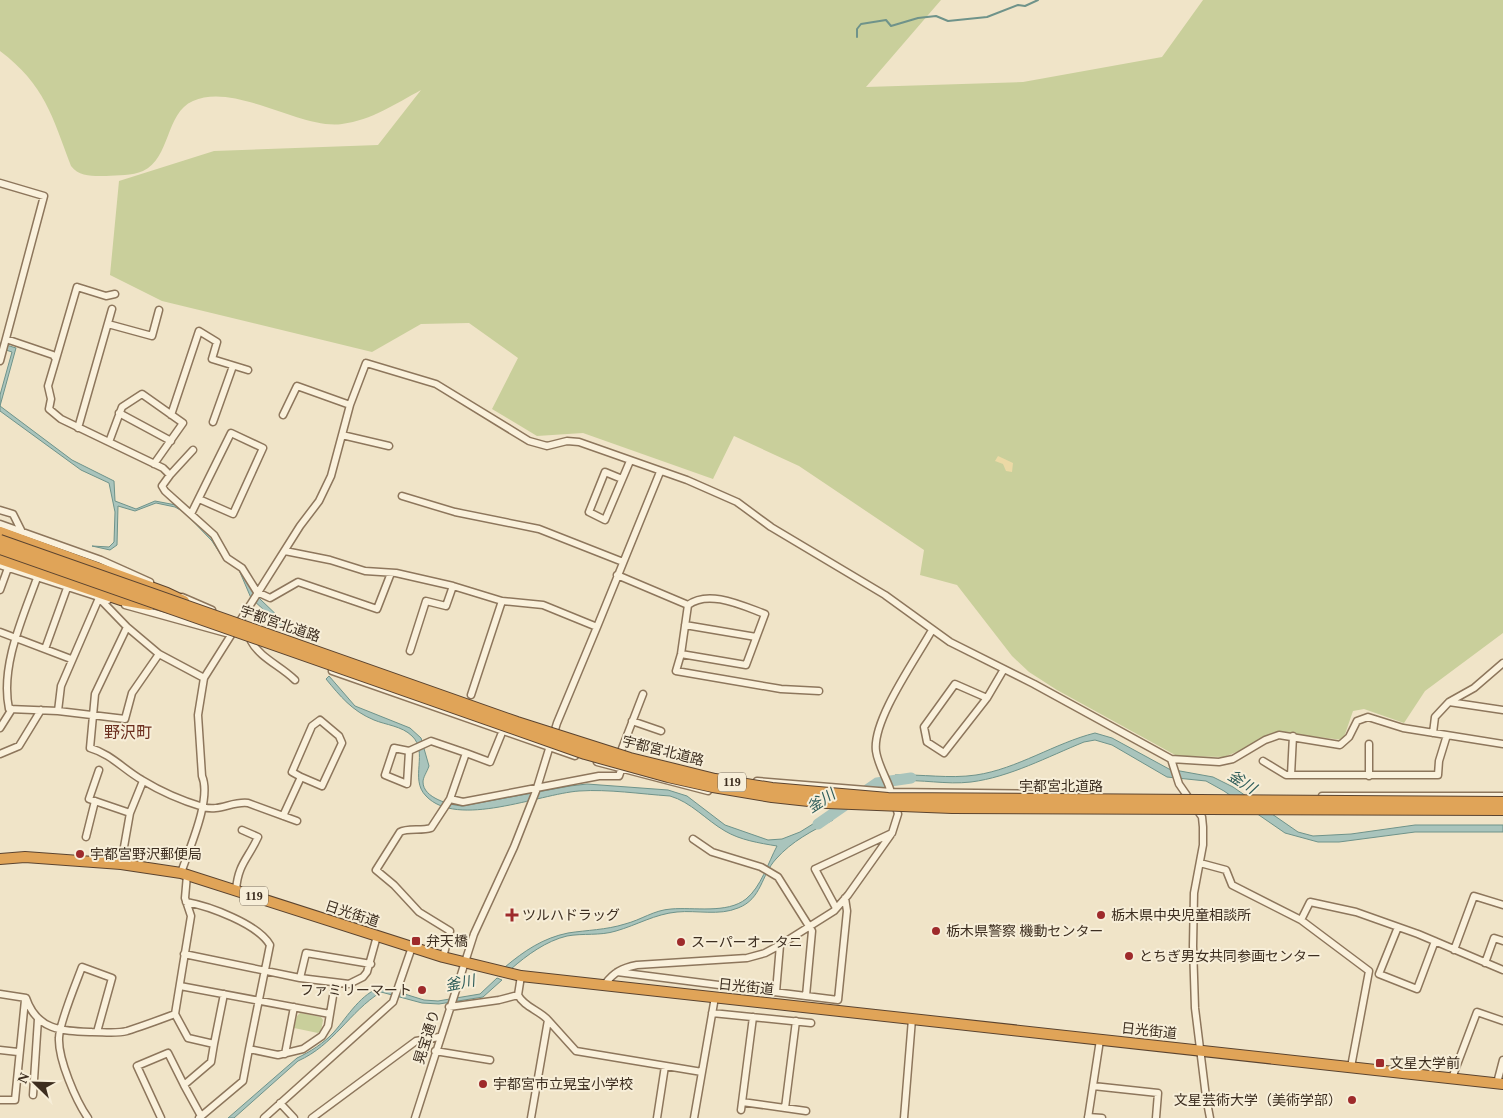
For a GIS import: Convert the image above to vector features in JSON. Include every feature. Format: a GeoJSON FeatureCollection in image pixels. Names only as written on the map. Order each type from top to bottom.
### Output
{"type":"FeatureCollection","features":[{"type":"Feature","properties":{"kind":"highway"},"geometry":{"type":"LineString","coordinates":[[0,532],[167,593],[202,611]]}},
{"type":"Feature","properties":{"kind":"highway","name":"宇都宮北道路"},"geometry":{"type":"LineString","coordinates":[[0,540],[589,746],[679,771],[772,788],[828,794],[952,799],[1503,802]]}},
{"type":"Feature","properties":{"kind":"highway","name":"宇都宮北道路"},"geometry":{"type":"LineString","coordinates":[[0,549],[585,754],[668,777],[772,798],[853,805],[952,808],[1503,812]]}},
{"type":"Feature","properties":{"kind":"highway"},"geometry":{"type":"LineString","coordinates":[[0,559],[121,600],[161,606]]}},
{"type":"Feature","properties":{"kind":"highway","name":"日光街道"},"geometry":{"type":"LineString","coordinates":[[0,859],[25,857],[121,864],[184,874],[412,948],[464,963],[522,976],[1500,1084]]}},
{"type":"Feature","properties":{"kind":"street"},"geometry":{"type":"LineString","coordinates":[[0,184],[44,196],[0,361]]}},
{"type":"Feature","properties":{"kind":"street"},"geometry":{"type":"LineString","coordinates":[[114,294],[106,296],[77,287],[48,386],[51,398],[49,410],[78,428],[154,464],[170,475]]}},
{"type":"Feature","properties":{"kind":"street"},"geometry":{"type":"LineString","coordinates":[[78,428],[112,309]]}},
{"type":"Feature","properties":{"kind":"street"},"geometry":{"type":"LineString","coordinates":[[108,324],[152,336],[160,310]]}},
{"type":"Feature","properties":{"kind":"street"},"geometry":{"type":"LineString","coordinates":[[172,415],[199,331],[217,342],[212,359],[248,370]]}},
{"type":"Feature","properties":{"kind":"street"},"geometry":{"type":"LineString","coordinates":[[6,339],[54,354],[56,358]]}},
{"type":"Feature","properties":{"kind":"street"},"geometry":{"type":"LineString","coordinates":[[214,1044],[188,1038],[175,1014],[191,916],[186,902],[184,874],[202,807],[205,783],[202,776],[198,715],[204,678],[257,592],[319,501],[331,476],[350,405],[366,363],[436,384],[530,441],[546,446],[567,440],[579,442],[687,480],[737,502],[771,527],[885,595],[950,642],[1172,759],[1219,762],[1241,756],[1272,737],[1293,736],[1340,745],[1349,737],[1357,721],[1368,717],[1403,728],[1503,744]]}},
{"type":"Feature","properties":{"kind":"street"},"geometry":{"type":"LineString","coordinates":[[213,422],[233,366]]}},
{"type":"Feature","properties":{"kind":"street"},"geometry":{"type":"LineString","coordinates":[[283,415],[297,386],[350,405]]}},
{"type":"Feature","properties":{"kind":"street"},"geometry":{"type":"LineString","coordinates":[[109,442],[122,407],[142,394],[183,423],[154,464]]}},
{"type":"Feature","properties":{"kind":"street"},"geometry":{"type":"LineString","coordinates":[[119,413],[171,441]]}},
{"type":"Feature","properties":{"kind":"street"},"geometry":{"type":"LineString","coordinates":[[191,514],[198,499],[231,433],[263,448],[233,514],[198,499]]}},
{"type":"Feature","properties":{"kind":"street"},"geometry":{"type":"LineString","coordinates":[[342,435],[390,446]]}},
{"type":"Feature","properties":{"kind":"street"},"geometry":{"type":"LineString","coordinates":[[193,450],[162,486],[165,491],[214,535],[227,558],[242,568],[257,592],[270,598],[298,582],[378,609],[391,573]]}},
{"type":"Feature","properties":{"kind":"street"},"geometry":{"type":"LineString","coordinates":[[622,479],[605,472],[589,512],[605,520],[630,461]]}},
{"type":"Feature","properties":{"kind":"street","name":"晃宝通り"},"geometry":{"type":"LineString","coordinates":[[415,1118],[450,1003],[481,915],[510,856],[537,788],[554,730],[660,472]]}},
{"type":"Feature","properties":{"kind":"street"},"geometry":{"type":"LineString","coordinates":[[402,496],[455,512],[539,529],[623,562]]}},
{"type":"Feature","properties":{"kind":"street"},"geometry":{"type":"LineString","coordinates":[[0,510],[13,514],[22,532]]}},
{"type":"Feature","properties":{"kind":"street"},"geometry":{"type":"LineString","coordinates":[[0,524],[101,560],[240,621],[554,730],[656,762],[744,780],[891,790],[1188,796],[1503,796]]}},
{"type":"Feature","properties":{"kind":"street"},"geometry":{"type":"LineString","coordinates":[[285,551],[330,560],[365,571],[391,573],[452,586],[502,601],[543,606],[597,626]]}},
{"type":"Feature","properties":{"kind":"street"},"geometry":{"type":"LineString","coordinates":[[0,565],[99,598],[232,634],[549,748],[686,787],[780,802],[896,810],[1200,813],[1503,812]]}},
{"type":"Feature","properties":{"kind":"street"},"geometry":{"type":"LineString","coordinates":[[0,590],[8,568]]}},
{"type":"Feature","properties":{"kind":"street"},"geometry":{"type":"LineString","coordinates":[[617,576],[688,605]]}},
{"type":"Feature","properties":{"kind":"street"},"geometry":{"type":"LineString","coordinates":[[37,578],[8,664],[6,699],[9,709],[58,711],[125,719],[132,693],[159,654]]}},
{"type":"Feature","properties":{"kind":"street"},"geometry":{"type":"LineString","coordinates":[[410,651],[426,601],[446,606],[452,586]]}},
{"type":"Feature","properties":{"kind":"street"},"geometry":{"type":"LineString","coordinates":[[45,649],[67,588]]}},
{"type":"Feature","properties":{"kind":"street"},"geometry":{"type":"LineString","coordinates":[[99,598],[126,628],[159,654],[204,678]]}},
{"type":"Feature","properties":{"kind":"street"},"geometry":{"type":"LineString","coordinates":[[58,711],[61,686],[71,659],[99,598]]}},
{"type":"Feature","properties":{"kind":"street"},"geometry":{"type":"LineString","coordinates":[[681,654],[746,665],[765,614],[716,598],[694,600],[688,605],[681,654],[676,671],[781,689],[819,691]]}},
{"type":"Feature","properties":{"kind":"street"},"geometry":{"type":"LineString","coordinates":[[470,695],[502,601]]}},
{"type":"Feature","properties":{"kind":"street"},"geometry":{"type":"LineString","coordinates":[[686,625],[756,637]]}},
{"type":"Feature","properties":{"kind":"street"},"geometry":{"type":"LineString","coordinates":[[126,628],[95,694],[90,748],[106,753],[143,781],[202,807],[219,808],[241,802],[297,820]]}},
{"type":"Feature","properties":{"kind":"street"},"geometry":{"type":"LineString","coordinates":[[605,984],[617,972],[637,964],[747,958],[765,953],[836,908],[892,833],[898,814],[876,751],[877,730],[899,686],[932,630]]}},
{"type":"Feature","properties":{"kind":"street"},"geometry":{"type":"LineString","coordinates":[[0,632],[71,659]]}},
{"type":"Feature","properties":{"kind":"street"},"geometry":{"type":"LineString","coordinates":[[251,641],[256,651],[283,668],[295,680]]}},
{"type":"Feature","properties":{"kind":"street"},"geometry":{"type":"LineString","coordinates":[[1433,733],[1435,717],[1449,702],[1474,688],[1503,663]]}},
{"type":"Feature","properties":{"kind":"street"},"geometry":{"type":"LineString","coordinates":[[987,698],[955,684],[924,727],[927,742],[944,753],[987,698],[1004,669]]}},
{"type":"Feature","properties":{"kind":"street"},"geometry":{"type":"LineString","coordinates":[[621,751],[643,694]]}},
{"type":"Feature","properties":{"kind":"street"},"geometry":{"type":"LineString","coordinates":[[1449,702],[1502,709]]}},
{"type":"Feature","properties":{"kind":"street"},"geometry":{"type":"LineString","coordinates":[[0,728],[3,727],[12,709]]}},
{"type":"Feature","properties":{"kind":"street"},"geometry":{"type":"LineString","coordinates":[[0,754],[19,746],[41,710]]}},
{"type":"Feature","properties":{"kind":"street"},"geometry":{"type":"LineString","coordinates":[[320,720],[339,736],[342,743],[322,786],[302,777],[292,772],[312,726],[320,720]]}},
{"type":"Feature","properties":{"kind":"street"},"geometry":{"type":"LineString","coordinates":[[632,721],[661,731]]}},
{"type":"Feature","properties":{"kind":"street"},"geometry":{"type":"LineString","coordinates":[[409,751],[407,784],[385,775],[394,748],[409,751],[431,741],[490,762],[501,735]]}},
{"type":"Feature","properties":{"kind":"street"},"geometry":{"type":"LineString","coordinates":[[1263,761],[1286,775],[1438,775],[1439,761],[1446,735]]}},
{"type":"Feature","properties":{"kind":"street"},"geometry":{"type":"LineString","coordinates":[[1291,775],[1293,736]]}},
{"type":"Feature","properties":{"kind":"street"},"geometry":{"type":"LineString","coordinates":[[1369,744],[1369,776]]}},
{"type":"Feature","properties":{"kind":"street"},"geometry":{"type":"LineString","coordinates":[[443,957],[450,931],[419,912],[394,885],[376,870],[400,832],[404,830],[420,831],[431,828],[450,799],[466,754]]}},
{"type":"Feature","properties":{"kind":"street"},"geometry":{"type":"LineString","coordinates":[[1172,759],[1179,784],[1200,813],[1204,835],[1194,893],[1192,946],[1195,1008],[1210,1118]]}},
{"type":"Feature","properties":{"kind":"street"},"geometry":{"type":"LineString","coordinates":[[99,770],[89,799],[130,813]]}},
{"type":"Feature","properties":{"kind":"street"},"geometry":{"type":"LineString","coordinates":[[450,799],[463,802],[599,776],[619,776],[621,770]]}},
{"type":"Feature","properties":{"kind":"street"},"geometry":{"type":"LineString","coordinates":[[284,816],[302,777]]}},
{"type":"Feature","properties":{"kind":"street"},"geometry":{"type":"LineString","coordinates":[[121,864],[130,813],[143,781]]}},
{"type":"Feature","properties":{"kind":"street"},"geometry":{"type":"LineString","coordinates":[[86,837],[95,801]]}},
{"type":"Feature","properties":{"kind":"street"},"geometry":{"type":"LineString","coordinates":[[236,890],[238,872],[242,862],[251,853],[258,837],[242,830]]}},
{"type":"Feature","properties":{"kind":"street"},"geometry":{"type":"LineString","coordinates":[[836,908],[815,869],[892,833]]}},
{"type":"Feature","properties":{"kind":"street"},"geometry":{"type":"LineString","coordinates":[[693,839],[712,852],[761,867],[778,877],[810,925],[812,936],[806,996]]}},
{"type":"Feature","properties":{"kind":"street"},"geometry":{"type":"LineString","coordinates":[[1200,863],[1226,870],[1232,884],[1301,920],[1369,971],[1351,1067]]}},
{"type":"Feature","properties":{"kind":"street"},"geometry":{"type":"LineString","coordinates":[[1454,950],[1474,896],[1503,905]]}},
{"type":"Feature","properties":{"kind":"street"},"geometry":{"type":"LineString","coordinates":[[617,972],[838,1000],[847,911],[845,898]]}},
{"type":"Feature","properties":{"kind":"street"},"geometry":{"type":"LineString","coordinates":[[161,1118],[137,1066],[168,1053],[200,1117],[243,1081],[270,944],[264,935],[208,906],[186,902]]}},
{"type":"Feature","properties":{"kind":"street"},"geometry":{"type":"LineString","coordinates":[[1301,920],[1310,902],[1356,912],[1435,941],[1503,970]]}},
{"type":"Feature","properties":{"kind":"street"},"geometry":{"type":"LineString","coordinates":[[1398,927],[1379,974],[1417,989],[1435,941]]}},
{"type":"Feature","properties":{"kind":"street"},"geometry":{"type":"LineString","coordinates":[[184,954],[300,978],[335,984],[349,984],[363,977],[371,964],[377,936]]}},
{"type":"Feature","properties":{"kind":"street"},"geometry":{"type":"LineString","coordinates":[[1485,963],[1494,938],[1503,941]]}},
{"type":"Feature","properties":{"kind":"street"},"geometry":{"type":"LineString","coordinates":[[776,992],[780,945]]}},
{"type":"Feature","properties":{"kind":"street"},"geometry":{"type":"LineString","coordinates":[[264,1118],[364,1029],[397,994],[412,948]]}},
{"type":"Feature","properties":{"kind":"street"},"geometry":{"type":"LineString","coordinates":[[300,978],[306,952],[371,964]]}},
{"type":"Feature","properties":{"kind":"street"},"geometry":{"type":"LineString","coordinates":[[88,1118],[79,1105],[70,1085],[59,1038],[82,967],[112,978],[97,1032]]}},
{"type":"Feature","properties":{"kind":"street"},"geometry":{"type":"LineString","coordinates":[[522,976],[518,995],[521,1001],[540,1012],[576,1051],[702,1072]]}},
{"type":"Feature","properties":{"kind":"street"},"geometry":{"type":"LineString","coordinates":[[249,1049],[278,1055],[285,1054],[304,1049],[322,1036],[328,1026],[335,984]]}},
{"type":"Feature","properties":{"kind":"street"},"geometry":{"type":"LineString","coordinates":[[180,986],[330,1014]]}},
{"type":"Feature","properties":{"kind":"street"},"geometry":{"type":"LineString","coordinates":[[0,994],[26,998]]}},
{"type":"Feature","properties":{"kind":"street"},"geometry":{"type":"LineString","coordinates":[[184,1085],[211,1062],[224,994]]}},
{"type":"Feature","properties":{"kind":"street"},"geometry":{"type":"LineString","coordinates":[[450,1003],[499,1000],[518,995]]}},
{"type":"Feature","properties":{"kind":"street"},"geometry":{"type":"LineString","coordinates":[[694,1118],[715,997]]}},
{"type":"Feature","properties":{"kind":"street"},"geometry":{"type":"LineString","coordinates":[[26,998],[38,1020],[33,1095]]}},
{"type":"Feature","properties":{"kind":"street"},"geometry":{"type":"LineString","coordinates":[[0,1100],[15,1100],[18,1052],[26,998]]}},
{"type":"Feature","properties":{"kind":"street"},"geometry":{"type":"LineString","coordinates":[[285,1054],[294,1008]]}},
{"type":"Feature","properties":{"kind":"street"},"geometry":{"type":"LineString","coordinates":[[1452,1078],[1477,1012],[1503,1021]]}},
{"type":"Feature","properties":{"kind":"street"},"geometry":{"type":"LineString","coordinates":[[712,1013],[812,1023]]}},
{"type":"Feature","properties":{"kind":"street"},"geometry":{"type":"LineString","coordinates":[[38,1020],[60,1031],[127,1031],[175,1014]]}},
{"type":"Feature","properties":{"kind":"street"},"geometry":{"type":"LineString","coordinates":[[742,1110],[753,1017]]}},
{"type":"Feature","properties":{"kind":"street"},"geometry":{"type":"LineString","coordinates":[[904,1118],[912,1019]]}},
{"type":"Feature","properties":{"kind":"street"},"geometry":{"type":"LineString","coordinates":[[530,1118],[548,1020]]}},
{"type":"Feature","properties":{"kind":"street"},"geometry":{"type":"LineString","coordinates":[[785,1108],[796,1021]]}},
{"type":"Feature","properties":{"kind":"street"},"geometry":{"type":"LineString","coordinates":[[312,1118],[416,1041],[439,1037]]}},
{"type":"Feature","properties":{"kind":"street"},"geometry":{"type":"LineString","coordinates":[[1100,1040],[1088,1117],[1102,1118]]}},
{"type":"Feature","properties":{"kind":"street"},"geometry":{"type":"LineString","coordinates":[[0,1050],[18,1052]]}},
{"type":"Feature","properties":{"kind":"street"},"geometry":{"type":"LineString","coordinates":[[435,1051],[490,1060]]}},
{"type":"Feature","properties":{"kind":"street"},"geometry":{"type":"LineString","coordinates":[[1500,1084],[1503,1060]]}},
{"type":"Feature","properties":{"kind":"street"},"geometry":{"type":"LineString","coordinates":[[657,1118],[664,1066]]}},
{"type":"Feature","properties":{"kind":"street"},"geometry":{"type":"LineString","coordinates":[[1093,1086],[1158,1093],[1156,1118]]}},
{"type":"Feature","properties":{"kind":"street"},"geometry":{"type":"LineString","coordinates":[[742,1102],[806,1111]]}},
{"type":"Feature","properties":{"kind":"street"},"geometry":{"type":"LineString","coordinates":[[280,1104],[294,1118]]}},
{"type":"Feature","properties":{"kind":"green space"},"geometry":{"type":"Polygon","coordinates":[[[0,0],[941,0],[866,87],[1023,82],[1162,57],[1203,0],[1503,0],[1503,633],[1425,691],[1404,723],[1364,709],[1353,711],[1343,740],[1285,733],[1268,735],[1251,746],[1224,757],[1177,756],[1057,690],[1029,672],[1012,656],[957,585],[920,575],[924,550],[799,466],[734,436],[713,479],[583,433],[537,436],[492,409],[518,358],[469,323],[421,324],[372,352],[162,301],[110,275],[119,181],[214,151],[378,145],[421,90],[373,115],[342,124],[326,124],[307,120],[228,97],[210,97],[193,101],[177,115],[159,156],[152,165],[139,173],[130,175],[87,175],[74,170],[71,166],[52,117],[37,89],[27,76],[0,51],[0,0]]]}},
{"type":"Feature","properties":{"kind":"green space"},"geometry":{"type":"Polygon","coordinates":[[[300,1013],[321,1017],[323,1020],[321,1031],[318,1033],[294,1028],[297,1016],[300,1013]]]}},
{"type":"Feature","properties":{"kind":"sand"},"geometry":{"type":"Polygon","coordinates":[[[998,456],[1013,463],[1012,472],[1006,471],[1003,464],[995,461],[998,456]]]}},
{"type":"Feature","properties":{"kind":"water"},"geometry":{"type":"Polygon","coordinates":[[[0,343],[16,348],[0,406],[0,395],[12,352],[0,348],[0,343]]]}},
{"type":"Feature","properties":{"kind":"water"},"geometry":{"type":"Polygon","coordinates":[[[0,406],[72,460],[114,481],[115,501],[136,509],[155,501],[176,505],[213,536],[239,569],[260,599],[284,622],[281,626],[251,598],[239,570],[221,555],[212,541],[184,512],[175,507],[156,503],[135,511],[118,506],[117,545],[110,550],[92,546],[109,547],[114,542],[115,512],[109,483],[81,470],[0,411],[0,406]]]}},
{"type":"Feature","properties":{"kind":"water"},"geometry":{"type":"Polygon","coordinates":[[[329,676],[355,706],[410,728],[421,738],[429,766],[423,780],[424,788],[438,800],[451,804],[462,806],[587,784],[668,790],[687,796],[725,825],[768,840],[782,839],[800,832],[829,814],[833,820],[803,837],[782,853],[771,865],[757,893],[746,904],[738,908],[723,912],[669,913],[610,933],[559,938],[537,949],[511,969],[505,967],[534,946],[559,935],[618,926],[665,910],[710,909],[730,907],[738,904],[746,899],[756,888],[777,846],[737,837],[718,827],[685,802],[670,796],[613,791],[579,791],[477,810],[457,810],[440,805],[426,796],[421,789],[419,782],[419,750],[417,742],[412,736],[404,730],[374,720],[359,712],[326,679],[329,676]]]}},
{"type":"Feature","properties":{"kind":"water"},"geometry":{"type":"Polygon","coordinates":[[[1095,733],[1112,738],[1169,769],[1213,777],[1233,787],[1298,832],[1313,836],[1351,834],[1415,825],[1503,825],[1503,832],[1415,832],[1339,842],[1318,842],[1285,833],[1224,791],[1206,781],[1167,777],[1112,745],[1095,740],[1084,742],[1000,776],[971,782],[897,781],[895,775],[956,777],[991,772],[1021,762],[1080,737],[1095,733]]]}},
{"type":"Feature","properties":{"kind":"water"},"geometry":{"type":"Polygon","coordinates":[[[497,978],[502,980],[483,997],[439,1004],[422,1003],[381,992],[360,1009],[322,1046],[298,1061],[234,1118],[228,1118],[297,1058],[326,1040],[361,1000],[374,990],[382,987],[424,1000],[438,1001],[480,994],[497,978]]]}},
{"type":"Feature","properties":{"kind":"waterway"},"geometry":{"type":"LineString","coordinates":[[857,37],[857,29],[861,24],[886,20],[891,26],[918,18],[936,16],[948,21],[987,17],[1018,5],[1025,6],[1038,0]]}},
{"type":"Feature","properties":{"kind":"waterway","name":"釜川"},"geometry":{"type":"LineString","coordinates":[[818,824],[877,783],[911,778]]}},
{"type":"Feature","properties":{"kind":"place","name":"宇都宮野沢郵便局"},"geometry":{"type":"Point","coordinates":[80,854]}},
{"type":"Feature","properties":{"kind":"place","name":"ツルハドラッグ"},"geometry":{"type":"Point","coordinates":[512,915]}},
{"type":"Feature","properties":{"kind":"place","name":"栃木県中央児童相談所"},"geometry":{"type":"Point","coordinates":[1101,915]}},
{"type":"Feature","properties":{"kind":"place","name":"栃木県警察 機動センター"},"geometry":{"type":"Point","coordinates":[936,931]}},
{"type":"Feature","properties":{"kind":"place","name":"弁天橋"},"geometry":{"type":"Point","coordinates":[416,941]}},
{"type":"Feature","properties":{"kind":"place","name":"スーパーオータニ"},"geometry":{"type":"Point","coordinates":[681,942]}},
{"type":"Feature","properties":{"kind":"place","name":"とちぎ男女共同参画センター"},"geometry":{"type":"Point","coordinates":[1129,956]}},
{"type":"Feature","properties":{"kind":"place","name":"ファミリーマート"},"geometry":{"type":"Point","coordinates":[422,990]}},
{"type":"Feature","properties":{"kind":"place","name":"文星大学前"},"geometry":{"type":"Point","coordinates":[1380,1063]}},
{"type":"Feature","properties":{"kind":"place","name":"宇都宮市立晃宝小学校"},"geometry":{"type":"Point","coordinates":[483,1084]}},
{"type":"Feature","properties":{"kind":"place","name":"文星芸術大学（美術学部）"},"geometry":{"type":"Point","coordinates":[1352,1100]}},
{"type":"Feature","properties":{"kind":"district","name":"野沢町"},"geometry":{"type":"Point","coordinates":[128,732]}}]}
